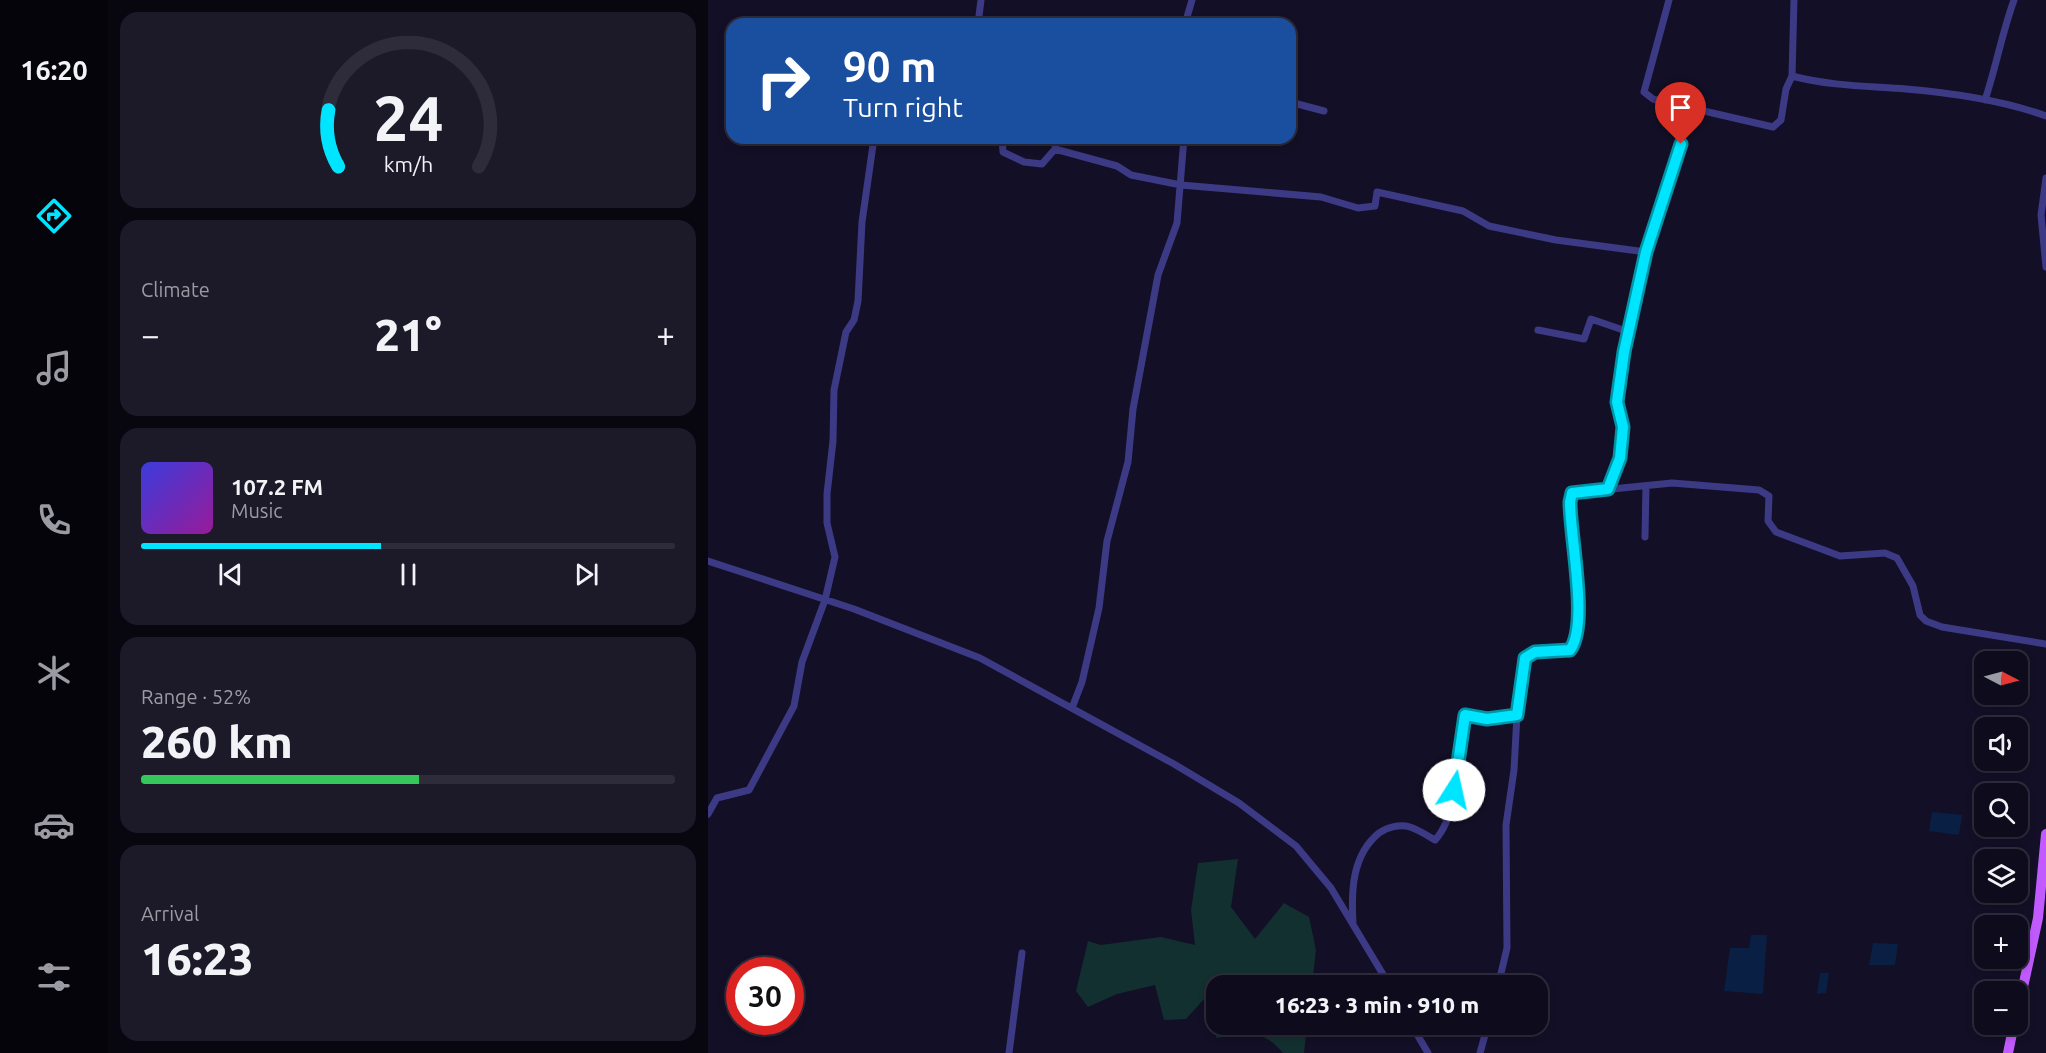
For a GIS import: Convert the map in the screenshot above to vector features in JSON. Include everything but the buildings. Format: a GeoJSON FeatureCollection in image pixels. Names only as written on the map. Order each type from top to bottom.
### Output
{"type":"FeatureCollection","features":[{"type":"Feature","properties":{"kind":"main road"},"geometry":{"type":"LineString","coordinates":[[2025,981],[2043,904],[2046,834]]}},
{"type":"Feature","properties":{"kind":"main road"},"geometry":{"type":"LineString","coordinates":[[2008,1053],[2012,1035]]}},
{"type":"Feature","properties":{"kind":"street"},"geometry":{"type":"LineString","coordinates":[[979,18],[981,0]]}},
{"type":"Feature","properties":{"kind":"street"},"geometry":{"type":"LineString","coordinates":[[1187,18],[1192,0]]}},
{"type":"Feature","properties":{"kind":"street"},"geometry":{"type":"LineString","coordinates":[[1669,0],[1644,92],[1653,99],[1773,127],[1781,120],[1786,89],[1792,76],[1794,0]]}},
{"type":"Feature","properties":{"kind":"street"},"geometry":{"type":"LineString","coordinates":[[1985,100],[2014,0]]}},
{"type":"Feature","properties":{"kind":"street"},"geometry":{"type":"LineString","coordinates":[[1792,76],[1821,84],[1908,89],[1985,100],[2046,116]]}},
{"type":"Feature","properties":{"kind":"street"},"geometry":{"type":"LineString","coordinates":[[1296,104],[1324,111]]}},
{"type":"Feature","properties":{"kind":"street"},"geometry":{"type":"LineString","coordinates":[[1608,489],[1620,458],[1623,427],[1617,402],[1646,252],[1671,179],[1691,108]]}},
{"type":"Feature","properties":{"kind":"street"},"geometry":{"type":"LineString","coordinates":[[708,814],[717,798],[749,790],[794,706],[802,662],[825,600],[835,557],[827,523],[834,390],[846,332],[854,320],[858,301],[862,222],[873,144]]}},
{"type":"Feature","properties":{"kind":"street"},"geometry":{"type":"LineString","coordinates":[[1002,144],[1003,152],[1024,162],[1042,164],[1055,149],[1056,144]]}},
{"type":"Feature","properties":{"kind":"street"},"geometry":{"type":"LineString","coordinates":[[1072,708],[1082,682],[1099,608],[1107,542],[1128,462],[1133,409],[1158,275],[1177,223],[1184,144]]}},
{"type":"Feature","properties":{"kind":"street"},"geometry":{"type":"LineString","coordinates":[[1055,149],[1117,166],[1131,176],[1181,185],[1321,197],[1358,208],[1375,206],[1377,192],[1463,211],[1489,226],[1556,240],[1646,252]]}},
{"type":"Feature","properties":{"kind":"street"},"geometry":{"type":"LineString","coordinates":[[2046,178],[2041,215],[2046,267]]}},
{"type":"Feature","properties":{"kind":"street"},"geometry":{"type":"LineString","coordinates":[[1538,330],[1584,339],[1591,319],[1629,332]]}},
{"type":"Feature","properties":{"kind":"street"},"geometry":{"type":"LineString","coordinates":[[1501,975],[1507,948],[1506,825],[1525,658],[1535,652],[1570,650],[1577,641],[1580,620],[1570,528],[1572,493],[1672,483],[1759,490],[1768,496],[1768,521],[1776,532],[1840,556],[1886,553],[1897,558],[1913,586],[1920,615],[1926,621],[1942,627],[2046,644]]}},
{"type":"Feature","properties":{"kind":"street"},"geometry":{"type":"LineString","coordinates":[[1645,537],[1646,486]]}},
{"type":"Feature","properties":{"kind":"street"},"geometry":{"type":"LineString","coordinates":[[708,561],[825,600],[980,658],[1239,803],[1296,846],[1331,888],[1384,975]]}},
{"type":"Feature","properties":{"kind":"street"},"geometry":{"type":"LineString","coordinates":[[1353,923],[1351,901],[1358,860],[1369,842],[1391,827],[1411,827],[1435,840],[1443,832],[1458,771],[1465,715],[1487,719],[1517,715]]}},
{"type":"Feature","properties":{"kind":"street"},"geometry":{"type":"LineString","coordinates":[[1009,1053],[1022,953]]}},
{"type":"Feature","properties":{"kind":"street"},"geometry":{"type":"LineString","coordinates":[[1417,1035],[1428,1053]]}},
{"type":"Feature","properties":{"kind":"street"},"geometry":{"type":"LineString","coordinates":[[1480,1053],[1485,1035]]}},
{"type":"Feature","properties":{"kind":"green space"},"geometry":{"type":"Polygon","coordinates":[[[1238,859],[1231,907],[1255,939],[1284,903],[1309,917],[1316,950],[1313,975],[1206,975],[1206,999],[1186,1019],[1164,1020],[1155,985],[1117,994],[1088,1007],[1076,991],[1088,941],[1101,945],[1161,937],[1195,945],[1191,910],[1198,863],[1238,859]]]}},
{"type":"Feature","properties":{"kind":"green space"},"geometry":{"type":"Polygon","coordinates":[[[1216,1035],[1236,1035],[1216,1038],[1216,1035]]]}},
{"type":"Feature","properties":{"kind":"green space"},"geometry":{"type":"Polygon","coordinates":[[[1256,1035],[1306,1035],[1304,1053],[1283,1053],[1256,1035]]]}},
{"type":"Feature","properties":{"kind":"water"},"geometry":{"type":"Polygon","coordinates":[[[1932,812],[1962,815],[1959,835],[1929,831],[1932,812]]]}},
{"type":"Feature","properties":{"kind":"water"},"geometry":{"type":"Polygon","coordinates":[[[1751,935],[1767,935],[1763,994],[1724,991],[1730,948],[1749,948],[1751,935]]]}},
{"type":"Feature","properties":{"kind":"water"},"geometry":{"type":"Polygon","coordinates":[[[1873,943],[1898,944],[1895,965],[1869,965],[1873,943]]]}},
{"type":"Feature","properties":{"kind":"water"},"geometry":{"type":"Polygon","coordinates":[[[1820,973],[1829,973],[1826,993],[1817,994],[1820,973]]]}},
{"type":"Feature","properties":{"kind":"route"},"geometry":{"type":"LineString","coordinates":[[1454,790],[1465,715],[1487,719],[1517,715],[1525,658],[1535,652],[1570,650],[1577,641],[1580,620],[1570,528],[1570,502],[1572,493],[1608,489],[1620,458],[1623,427],[1617,402],[1624,352],[1646,252],[1681,144]]}}]}
